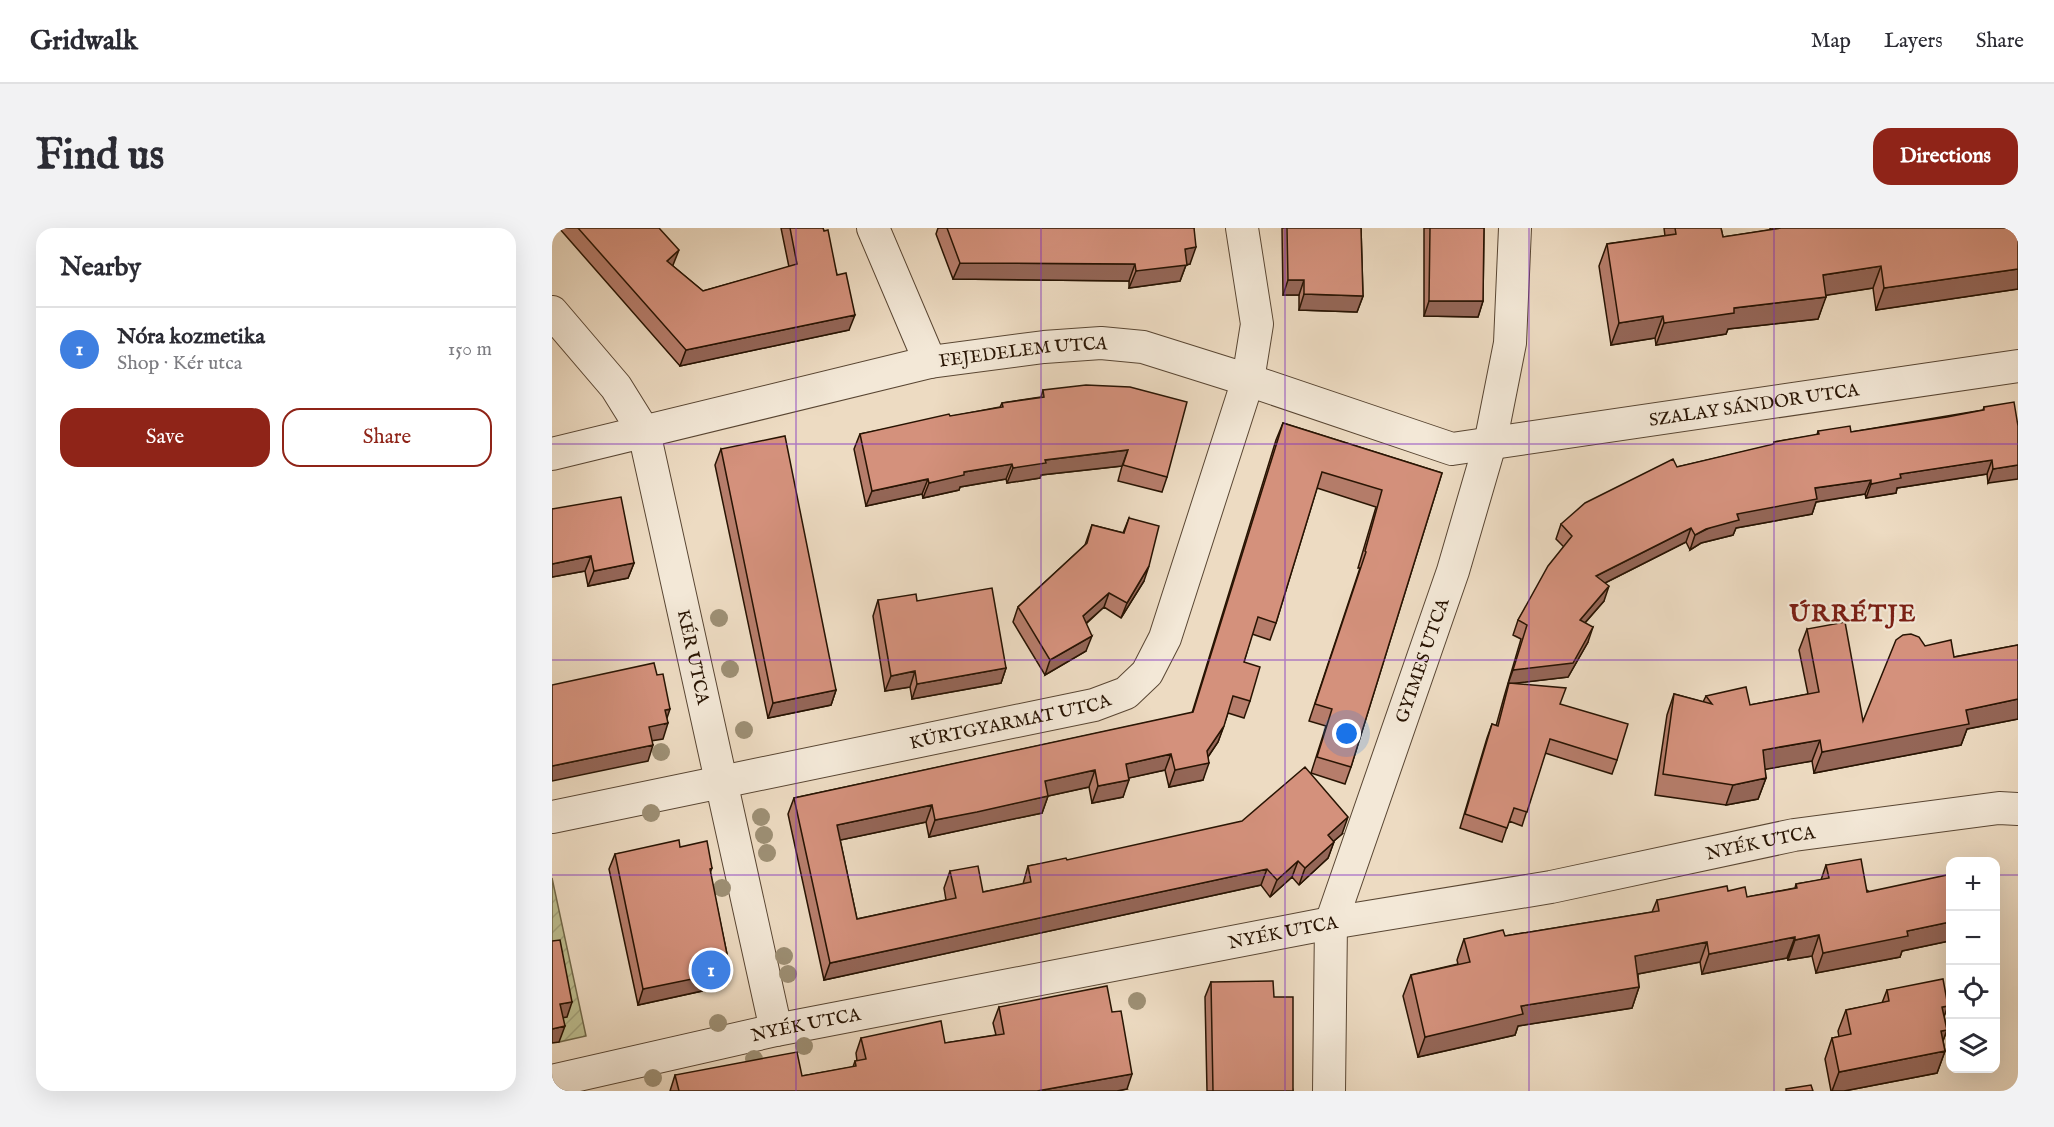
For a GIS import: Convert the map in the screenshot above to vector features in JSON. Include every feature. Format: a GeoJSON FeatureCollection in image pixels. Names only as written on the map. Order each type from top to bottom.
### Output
{"type":"FeatureCollection","features":[{"type":"Feature","properties":{"kind":"street"},"geometry":{"type":"LineString","coordinates":[[873,228],[930,362]]}},
{"type":"Feature","properties":{"kind":"street","name":"KÜRTGYARMAT UTCA"},"geometry":{"type":"LineString","coordinates":[[552,817],[1094,705],[1126,693],[1147,673],[1165,639],[1248,380],[1257,324],[1242,228]]}},
{"type":"Feature","properties":{"kind":"street","name":"GYIMES UTCA"},"geometry":{"type":"LineString","coordinates":[[1329,1091],[1331,923],[1453,571],[1490,444],[1510,343],[1515,228]]}},
{"type":"Feature","properties":{"kind":"street","name":"KÉR UTCA"},"geometry":{"type":"LineString","coordinates":[[552,312],[616,387],[644,432],[723,781],[776,1030]]}},
{"type":"Feature","properties":{"kind":"street","name":"FEJEDELEM UTCA"},"geometry":{"type":"LineString","coordinates":[[552,454],[930,362],[1044,347],[1101,343],[1143,347],[1452,449],[1490,444]]}},
{"type":"Feature","properties":{"kind":"street","name":"SZALAY SÁNDOR UTCA"},"geometry":{"type":"LineString","coordinates":[[1490,444],[2018,366]]}},
{"type":"Feature","properties":{"kind":"street","name":"NYÉK UTCA"},"geometry":{"type":"LineString","coordinates":[[552,1081],[776,1030],[1331,923],[1551,887],[1794,835],[1999,808],[2018,809]]}},
{"type":"Feature","properties":{"kind":"green space"},"geometry":{"type":"Polygon","coordinates":[[[552,878],[586,1036],[559,1042],[555,1019],[567,1016],[552,955],[552,878]]]}},
{"type":"Feature","properties":{"kind":"building"},"geometry":{"type":"Polygon","coordinates":[[[578,228],[659,228],[679,250],[667,261],[703,291],[797,264],[790,228],[823,228],[824,231],[828,230],[837,275],[846,273],[855,315],[686,350],[578,228]]]}},
{"type":"Feature","properties":{"kind":"building"},"geometry":{"type":"Polygon","coordinates":[[[947,228],[1194,228],[1196,247],[1185,249],[1187,265],[1136,271],[1135,264],[960,263],[947,228]]]}},
{"type":"Feature","properties":{"kind":"building"},"geometry":{"type":"Polygon","coordinates":[[[1287,228],[1361,228],[1363,296],[1304,294],[1304,280],[1288,280],[1287,228]]]}},
{"type":"Feature","properties":{"kind":"building"},"geometry":{"type":"Polygon","coordinates":[[[1430,228],[1484,228],[1483,301],[1429,301],[1430,228]]]}},
{"type":"Feature","properties":{"kind":"building"},"geometry":{"type":"Polygon","coordinates":[[[1675,228],[1721,228],[1723,237],[1781,228],[2018,228],[2018,269],[1884,288],[1881,266],[1823,275],[1826,297],[1734,308],[1734,313],[1664,323],[1663,316],[1619,323],[1607,244],[1676,234],[1675,228]]]}},
{"type":"Feature","properties":{"kind":"building"},"geometry":{"type":"Polygon","coordinates":[[[1086,385],[1130,387],[1187,402],[1167,477],[1123,465],[1128,450],[1045,460],[1046,463],[1013,468],[1012,464],[964,472],[964,475],[929,483],[928,479],[872,491],[860,434],[949,414],[950,416],[1003,407],[1002,403],[1044,397],[1043,390],[1086,385]]]}},
{"type":"Feature","properties":{"kind":"building"},"geometry":{"type":"Polygon","coordinates":[[[2014,402],[2018,426],[2018,465],[1993,469],[1992,460],[1900,474],[1901,478],[1871,484],[1871,480],[1815,488],[1817,499],[1737,514],[1739,520],[1706,529],[1695,535],[1691,528],[1596,576],[1609,586],[1580,620],[1593,627],[1573,663],[1513,670],[1527,625],[1518,620],[1548,566],[1572,536],[1561,524],[1585,503],[1673,459],[1677,467],[1774,444],[1774,442],[1819,434],[1818,431],[1850,426],[1851,432],[1947,417],[2014,402]]]}},
{"type":"Feature","properties":{"kind":"building"},"geometry":{"type":"Polygon","coordinates":[[[1283,423],[1442,473],[1351,767],[1317,757],[1332,709],[1315,704],[1366,552],[1382,490],[1322,472],[1276,623],[1258,617],[1244,662],[1260,667],[1250,701],[1233,696],[1224,726],[1207,751],[1209,763],[1175,770],[1171,754],[1126,764],[1129,780],[1098,786],[1095,770],[1045,781],[1048,796],[977,812],[935,820],[932,805],[837,825],[857,919],[956,898],[950,871],[978,866],[983,892],[1031,882],[1028,866],[1066,858],[1067,860],[1242,821],[1305,767],[1348,817],[1328,835],[1334,842],[1305,868],[1298,861],[1277,880],[1267,869],[830,963],[794,798],[1193,712],[1283,423]]]}},
{"type":"Feature","properties":{"kind":"building"},"geometry":{"type":"Polygon","coordinates":[[[785,436],[836,690],[773,703],[721,449],[785,436]]]}},
{"type":"Feature","properties":{"kind":"building"},"geometry":{"type":"Polygon","coordinates":[[[621,497],[634,563],[594,571],[591,556],[552,564],[552,509],[621,497]]]}},
{"type":"Feature","properties":{"kind":"building"},"geometry":{"type":"Polygon","coordinates":[[[1129,518],[1159,526],[1149,566],[1127,603],[1109,593],[1083,616],[1092,636],[1050,660],[1018,607],[1087,543],[1092,525],[1124,533],[1129,518]]]}},
{"type":"Feature","properties":{"kind":"building"},"geometry":{"type":"Polygon","coordinates":[[[992,588],[1006,668],[917,684],[915,671],[891,676],[878,600],[916,594],[917,601],[992,588]]]}},
{"type":"Feature","properties":{"kind":"building"},"geometry":{"type":"Polygon","coordinates":[[[1845,622],[1863,721],[1896,640],[1903,635],[1911,634],[1919,637],[1925,646],[1951,640],[1954,657],[2018,645],[2018,699],[1966,710],[1969,724],[1822,752],[1820,740],[1763,750],[1766,778],[1733,785],[1663,774],[1674,694],[1712,704],[1706,696],[1746,687],[1750,705],[1819,692],[1807,629],[1845,622]]]}},
{"type":"Feature","properties":{"kind":"building"},"geometry":{"type":"Polygon","coordinates":[[[654,663],[657,675],[663,674],[670,709],[665,710],[668,723],[649,727],[653,745],[552,766],[552,685],[654,663]]]}},
{"type":"Feature","properties":{"kind":"building"},"geometry":{"type":"Polygon","coordinates":[[[1509,683],[1566,688],[1560,704],[1628,724],[1617,760],[1550,739],[1527,812],[1514,808],[1507,828],[1465,814],[1492,724],[1498,726],[1509,683]]]}},
{"type":"Feature","properties":{"kind":"building"},"geometry":{"type":"Polygon","coordinates":[[[679,840],[680,847],[707,841],[712,868],[710,869],[728,959],[705,964],[707,976],[643,989],[615,854],[679,840]]]}},
{"type":"Feature","properties":{"kind":"building"},"geometry":{"type":"Polygon","coordinates":[[[1861,859],[1867,892],[1946,875],[1946,923],[1907,931],[1908,936],[1823,953],[1819,935],[1795,940],[1795,937],[1709,954],[1707,942],[1635,956],[1639,987],[1521,1006],[1523,1014],[1425,1037],[1411,975],[1470,962],[1464,939],[1503,930],[1505,936],[1659,911],[1657,900],[1727,886],[1728,891],[1745,887],[1747,897],[1797,888],[1796,884],[1829,878],[1826,865],[1861,859]]]}},
{"type":"Feature","properties":{"kind":"building"},"geometry":{"type":"Polygon","coordinates":[[[560,940],[572,1002],[560,1004],[565,1026],[552,1029],[552,941],[560,940]]]}},
{"type":"Feature","properties":{"kind":"building"},"geometry":{"type":"Polygon","coordinates":[[[1943,979],[1946,1006],[1942,1007],[1946,1030],[1941,1031],[1945,1051],[1839,1072],[1832,1038],[1851,1034],[1846,1010],[1889,1001],[1887,990],[1943,979]]]}},
{"type":"Feature","properties":{"kind":"building"},"geometry":{"type":"Polygon","coordinates":[[[1273,981],[1274,997],[1293,997],[1293,1091],[1213,1091],[1211,982],[1273,981]]]}},
{"type":"Feature","properties":{"kind":"building"},"geometry":{"type":"Polygon","coordinates":[[[1107,986],[1112,1012],[1121,1011],[1132,1074],[1037,1091],[679,1091],[675,1075],[797,1052],[802,1076],[856,1066],[855,1061],[866,1059],[861,1038],[941,1021],[945,1043],[1004,1034],[999,1007],[1107,986]]]}},
{"type":"Feature","properties":{"kind":"building"},"geometry":{"type":"Polygon","coordinates":[[[1811,1085],[1813,1091],[1786,1091],[1786,1089],[1811,1085]]]}},
{"type":"Feature","properties":{"kind":"place","name":"Nóra kozmetika"},"geometry":{"type":"Point","coordinates":[711,970]}},
{"type":"Feature","properties":{"kind":"district","name":"ÚRRÉTJE"},"geometry":{"type":"Point","coordinates":[1853,613]}}]}
